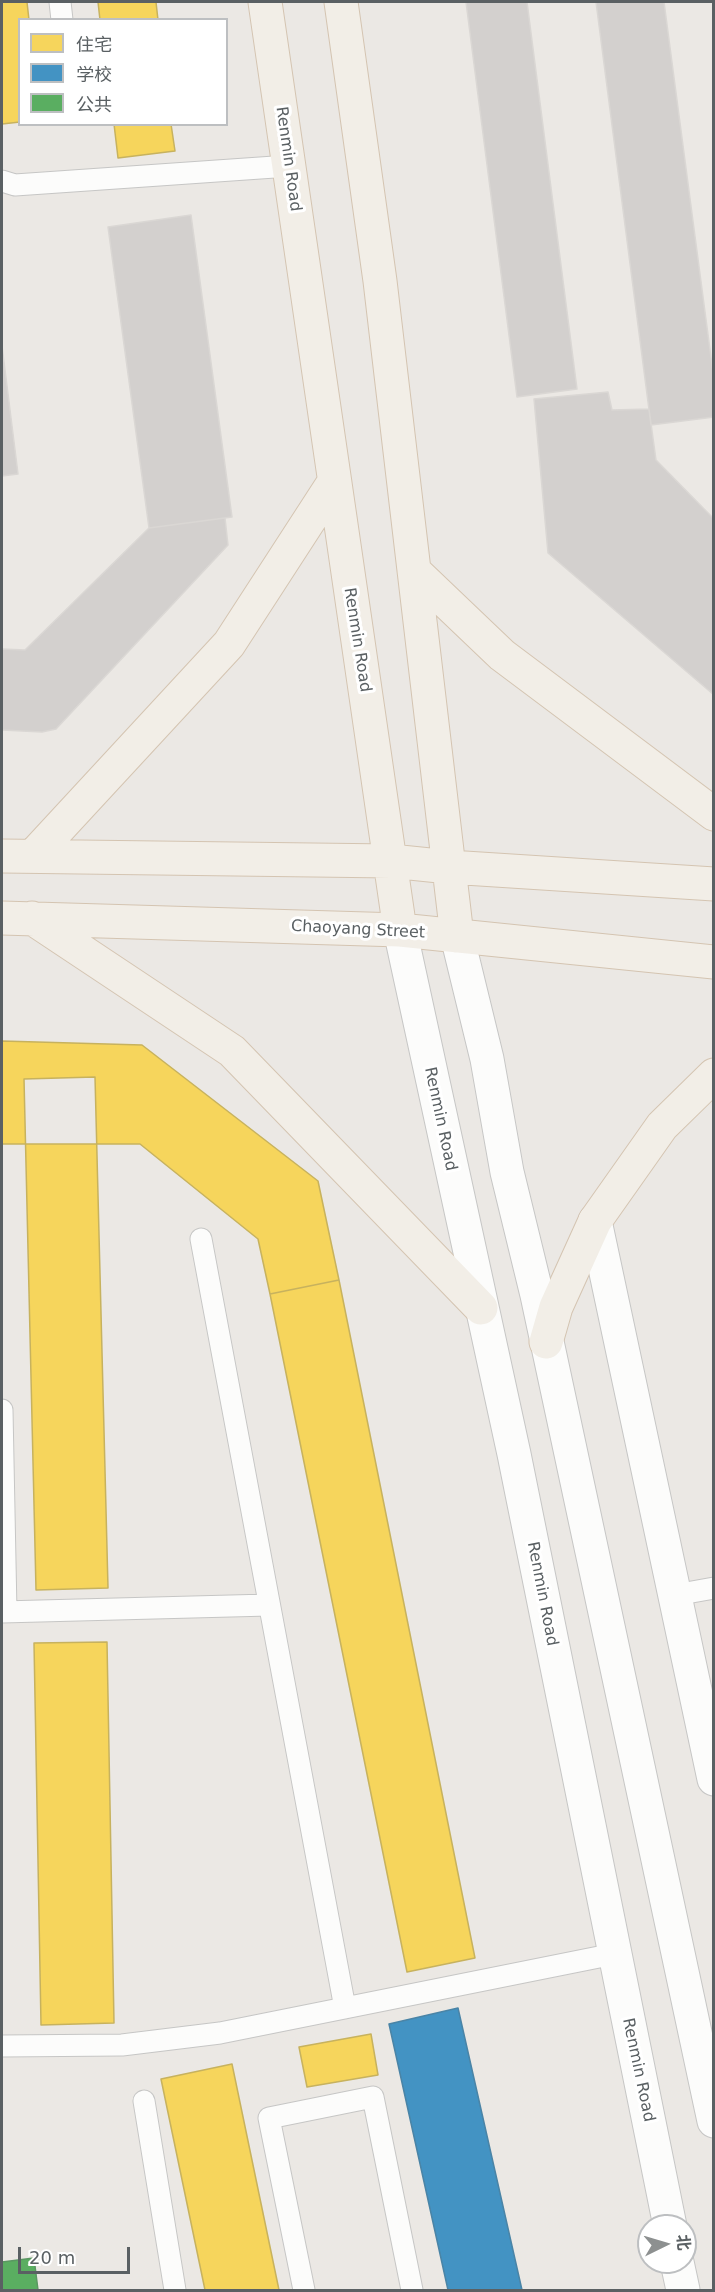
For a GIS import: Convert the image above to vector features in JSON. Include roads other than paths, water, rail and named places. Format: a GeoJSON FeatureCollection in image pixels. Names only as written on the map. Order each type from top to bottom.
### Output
{"type":"FeatureCollection","features":[{"type":"Feature","properties":{"kind":"main road","name":"Renmin Road"},"geometry":{"type":"LineString","coordinates":[[265,2],[400,930],[514,1454],[668,2214]]}},
{"type":"Feature","properties":{"kind":"main road"},"geometry":{"type":"LineString","coordinates":[[341,2],[380,281],[457,936],[487,1059],[507,1172],[546,1342],[714,2121]]}},
{"type":"Feature","properties":{"kind":"main road"},"geometry":{"type":"LineString","coordinates":[[33,856],[229,644],[334,482]]}},
{"type":"Feature","properties":{"kind":"main road"},"geometry":{"type":"LineString","coordinates":[[414,571],[502,655],[714,814]]}},
{"type":"Feature","properties":{"kind":"main road"},"geometry":{"type":"LineString","coordinates":[[2,856],[391,861],[449,867],[714,884]]}},
{"type":"Feature","properties":{"kind":"main road"},"geometry":{"type":"LineString","coordinates":[[17,918],[232,1051],[481,1308]]}},
{"type":"Feature","properties":{"kind":"main road","name":"Chaoyang Street"},"geometry":{"type":"LineString","coordinates":[[17,918],[400,930],[714,962]]}},
{"type":"Feature","properties":{"kind":"main road"},"geometry":{"type":"LineString","coordinates":[[546,1342],[556,1307],[595,1221],[662,1126],[714,1075]]}},
{"type":"Feature","properties":{"kind":"main road"},"geometry":{"type":"LineString","coordinates":[[595,1221],[714,1779]]}},
{"type":"Feature","properties":{"kind":"main road"},"geometry":{"type":"LineString","coordinates":[[680,2274],[683,2290]]}},
{"type":"Feature","properties":{"kind":"lane"},"geometry":{"type":"LineString","coordinates":[[60,2],[62,18]]}},
{"type":"Feature","properties":{"kind":"lane"},"geometry":{"type":"LineString","coordinates":[[2,181],[15,185],[289,166]]}},
{"type":"Feature","properties":{"kind":"lane"},"geometry":{"type":"LineString","coordinates":[[201,1239],[345,2008]]}},
{"type":"Feature","properties":{"kind":"lane"},"geometry":{"type":"LineString","coordinates":[[2,1410],[4,1612],[270,1605]]}},
{"type":"Feature","properties":{"kind":"lane"},"geometry":{"type":"LineString","coordinates":[[675,1594],[714,1588]]}},
{"type":"Feature","properties":{"kind":"lane"},"geometry":{"type":"LineString","coordinates":[[2,2046],[122,2045],[220,2033],[614,1954]]}},
{"type":"Feature","properties":{"kind":"lane"},"geometry":{"type":"LineString","coordinates":[[304,2290],[269,2118],[372,2097],[412,2290]]}},
{"type":"Feature","properties":{"kind":"lane"},"geometry":{"type":"LineString","coordinates":[[144,2101],[175,2290]]}}]}
